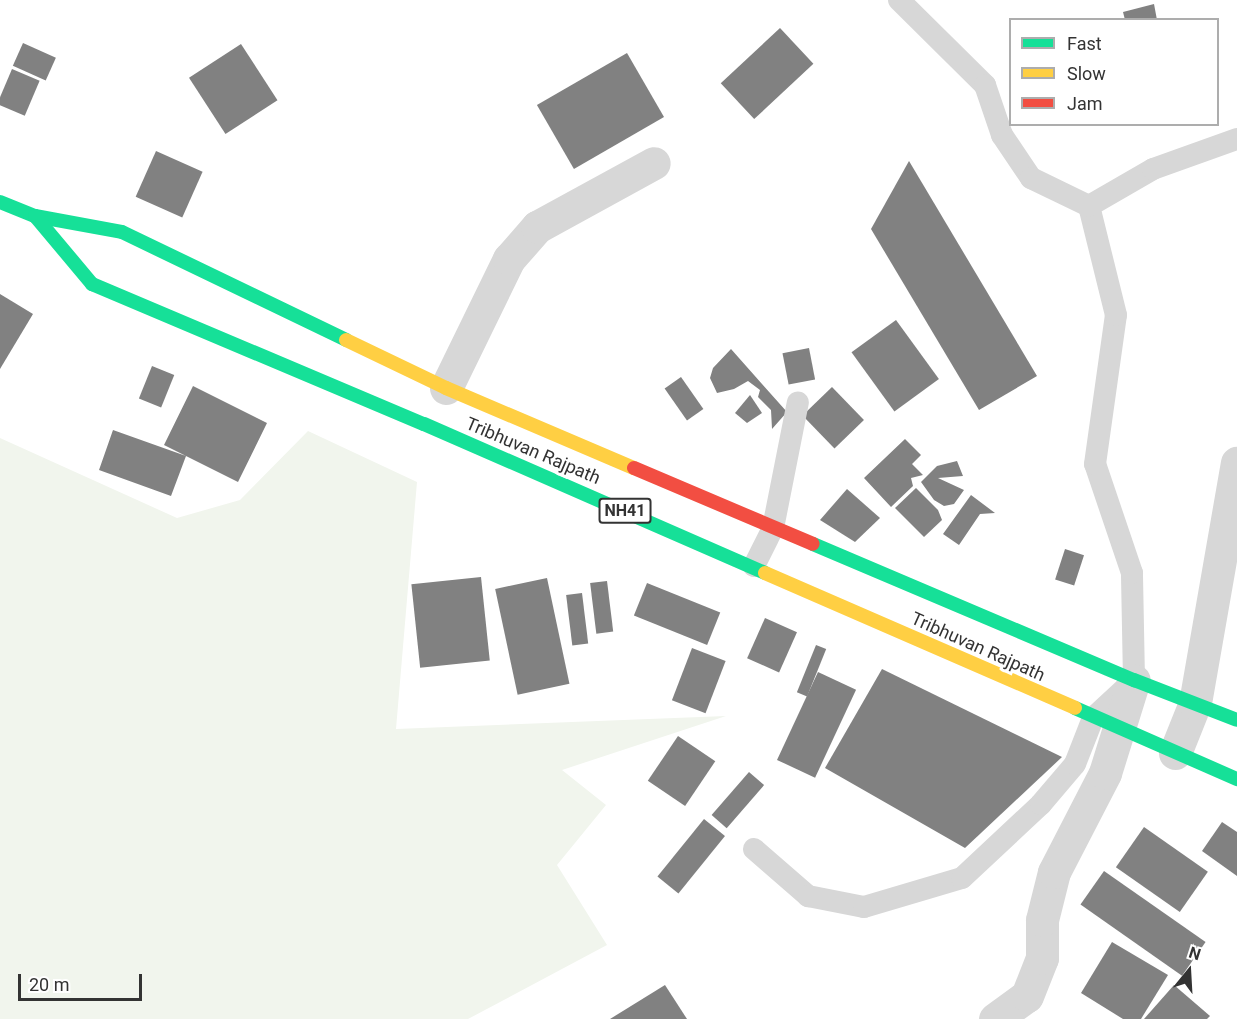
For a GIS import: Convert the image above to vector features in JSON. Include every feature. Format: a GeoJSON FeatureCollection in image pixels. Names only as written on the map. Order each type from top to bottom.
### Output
{"type":"FeatureCollection","features":[{"type":"Feature","properties":{"kind":"highway","name":"Tribhuvan Rajpath"},"geometry":{"type":"LineString","coordinates":[[0,202],[35,216],[122,232],[446,388],[1134,680],[1237,720]]}},
{"type":"Feature","properties":{"kind":"highway","name":"Tribhuvan Rajpath"},"geometry":{"type":"LineString","coordinates":[[35,216],[92,284],[754,566],[1175,753],[1237,778]]}},
{"type":"Feature","properties":{"kind":"street"},"geometry":{"type":"LineString","coordinates":[[446,388],[508,259],[537,227],[654,163]]}},
{"type":"Feature","properties":{"kind":"street"},"geometry":{"type":"LineString","coordinates":[[1175,753],[1195,703],[1237,463]]}},
{"type":"Feature","properties":{"kind":"street"},"geometry":{"type":"LineString","coordinates":[[995,1019],[1027,996],[1042,958],[1042,920],[1054,872],[1104,773],[1106,722],[1134,680]]}},
{"type":"Feature","properties":{"kind":"lane"},"geometry":{"type":"LineString","coordinates":[[899,0],[985,86],[1002,135],[1031,178],[1089,206]]}},
{"type":"Feature","properties":{"kind":"lane"},"geometry":{"type":"LineString","coordinates":[[1089,206],[1153,169],[1237,139]]}},
{"type":"Feature","properties":{"kind":"lane"},"geometry":{"type":"LineString","coordinates":[[1089,206],[1116,315],[1095,464],[1132,573],[1134,680]]}},
{"type":"Feature","properties":{"kind":"lane"},"geometry":{"type":"LineString","coordinates":[[754,566],[773,528],[798,402]]}},
{"type":"Feature","properties":{"kind":"lane"},"geometry":{"type":"LineString","coordinates":[[754,849],[808,896],[864,907],[963,878],[1041,804],[1076,764],[1106,722]]}},
{"type":"Feature","properties":{"kind":"shaded area"},"geometry":{"type":"Polygon","coordinates":[[[308,431],[417,482],[396,729],[726,716],[562,770],[606,805],[557,865],[607,945],[468,1019],[0,1019],[0,438],[177,518],[240,500],[308,431]]]}},
{"type":"Feature","properties":{"kind":"building"},"geometry":{"type":"Polygon","coordinates":[[[1154,4],[1157,18],[1124,18],[1123,12],[1154,4]]]}},
{"type":"Feature","properties":{"kind":"building"},"geometry":{"type":"Polygon","coordinates":[[[780,28],[813,64],[754,119],[721,83],[780,28]]]}},
{"type":"Feature","properties":{"kind":"building"},"geometry":{"type":"Polygon","coordinates":[[[23,43],[56,58],[46,80],[13,66],[23,43]]]}},
{"type":"Feature","properties":{"kind":"building"},"geometry":{"type":"Polygon","coordinates":[[[241,44],[277,100],[225,134],[189,78],[241,44]]]}},
{"type":"Feature","properties":{"kind":"building"},"geometry":{"type":"Polygon","coordinates":[[[627,53],[664,117],[574,169],[537,105],[627,53]]]}},
{"type":"Feature","properties":{"kind":"building"},"geometry":{"type":"Polygon","coordinates":[[[12,69],[40,81],[25,116],[0,105],[0,97],[12,69]]]}},
{"type":"Feature","properties":{"kind":"building"},"geometry":{"type":"Polygon","coordinates":[[[156,151],[203,172],[182,217],[136,197],[156,151]]]}},
{"type":"Feature","properties":{"kind":"building"},"geometry":{"type":"Polygon","coordinates":[[[909,161],[1037,376],[979,410],[871,229],[909,161]]]}},
{"type":"Feature","properties":{"kind":"building"},"geometry":{"type":"Polygon","coordinates":[[[0,294],[33,314],[0,369],[0,294]]]}},
{"type":"Feature","properties":{"kind":"building"},"geometry":{"type":"Polygon","coordinates":[[[896,320],[939,379],[894,411],[852,352],[896,320]]]}},
{"type":"Feature","properties":{"kind":"building"},"geometry":{"type":"Polygon","coordinates":[[[809,348],[815,379],[789,385],[782,353],[809,348]]]}},
{"type":"Feature","properties":{"kind":"building"},"geometry":{"type":"Polygon","coordinates":[[[731,349],[787,412],[772,429],[771,410],[758,397],[760,390],[748,381],[734,389],[717,393],[710,378],[713,368],[731,349]]]}},
{"type":"Feature","properties":{"kind":"building"},"geometry":{"type":"Polygon","coordinates":[[[152,366],[174,375],[161,407],[139,398],[152,366]]]}},
{"type":"Feature","properties":{"kind":"building"},"geometry":{"type":"Polygon","coordinates":[[[681,377],[703,409],[687,420],[665,388],[681,377]]]}},
{"type":"Feature","properties":{"kind":"building"},"geometry":{"type":"Polygon","coordinates":[[[193,386],[267,423],[238,482],[164,445],[193,386]]]}},
{"type":"Feature","properties":{"kind":"building"},"geometry":{"type":"Polygon","coordinates":[[[832,387],[864,420],[834,449],[803,415],[832,387]]]}},
{"type":"Feature","properties":{"kind":"building"},"geometry":{"type":"Polygon","coordinates":[[[750,395],[762,413],[747,423],[735,413],[750,395]]]}},
{"type":"Feature","properties":{"kind":"building"},"geometry":{"type":"Polygon","coordinates":[[[113,430],[186,456],[171,496],[99,470],[113,430]]]}},
{"type":"Feature","properties":{"kind":"building"},"geometry":{"type":"Polygon","coordinates":[[[905,439],[921,455],[912,464],[923,475],[911,478],[913,486],[891,507],[864,478],[905,439]]]}},
{"type":"Feature","properties":{"kind":"building"},"geometry":{"type":"Polygon","coordinates":[[[957,461],[963,476],[938,478],[964,490],[954,504],[944,506],[934,500],[921,482],[937,466],[957,461]]]}},
{"type":"Feature","properties":{"kind":"building"},"geometry":{"type":"Polygon","coordinates":[[[916,488],[938,510],[942,520],[924,537],[895,508],[916,488]]]}},
{"type":"Feature","properties":{"kind":"building"},"geometry":{"type":"Polygon","coordinates":[[[847,489],[880,518],[855,542],[820,520],[847,489]]]}},
{"type":"Feature","properties":{"kind":"building"},"geometry":{"type":"Polygon","coordinates":[[[971,495],[995,513],[980,514],[959,545],[943,534],[971,495]]]}},
{"type":"Feature","properties":{"kind":"building"},"geometry":{"type":"Polygon","coordinates":[[[1065,549],[1084,555],[1074,586],[1055,579],[1065,549]]]}},
{"type":"Feature","properties":{"kind":"building"},"geometry":{"type":"Polygon","coordinates":[[[481,577],[490,661],[420,668],[411,584],[481,577]]]}},
{"type":"Feature","properties":{"kind":"building"},"geometry":{"type":"Polygon","coordinates":[[[547,578],[569,684],[518,695],[495,589],[547,578]]]}},
{"type":"Feature","properties":{"kind":"building"},"geometry":{"type":"Polygon","coordinates":[[[607,581],[613,632],[596,634],[590,583],[607,581]]]}},
{"type":"Feature","properties":{"kind":"building"},"geometry":{"type":"Polygon","coordinates":[[[647,583],[720,613],[707,645],[634,615],[647,583]]]}},
{"type":"Feature","properties":{"kind":"building"},"geometry":{"type":"Polygon","coordinates":[[[582,593],[588,644],[572,646],[566,595],[582,593]]]}},
{"type":"Feature","properties":{"kind":"building"},"geometry":{"type":"Polygon","coordinates":[[[765,618],[797,632],[779,672],[747,658],[765,618]]]}},
{"type":"Feature","properties":{"kind":"building"},"geometry":{"type":"Polygon","coordinates":[[[816,645],[826,649],[807,696],[797,692],[816,645]]]}},
{"type":"Feature","properties":{"kind":"building"},"geometry":{"type":"Polygon","coordinates":[[[692,648],[726,661],[706,713],[672,700],[692,648]]]}},
{"type":"Feature","properties":{"kind":"building"},"geometry":{"type":"Polygon","coordinates":[[[882,669],[1062,757],[965,848],[825,768],[882,669]]]}},
{"type":"Feature","properties":{"kind":"building"},"geometry":{"type":"Polygon","coordinates":[[[818,672],[856,690],[815,778],[777,760],[818,672]]]}},
{"type":"Feature","properties":{"kind":"building"},"geometry":{"type":"Polygon","coordinates":[[[678,736],[715,761],[685,806],[648,781],[678,736]]]}},
{"type":"Feature","properties":{"kind":"building"},"geometry":{"type":"Polygon","coordinates":[[[749,772],[764,785],[727,828],[712,815],[749,772]]]}},
{"type":"Feature","properties":{"kind":"building"},"geometry":{"type":"Polygon","coordinates":[[[704,819],[725,836],[678,894],[657,877],[704,819]]]}},
{"type":"Feature","properties":{"kind":"building"},"geometry":{"type":"Polygon","coordinates":[[[1222,822],[1237,832],[1237,876],[1202,851],[1222,822]]]}},
{"type":"Feature","properties":{"kind":"building"},"geometry":{"type":"Polygon","coordinates":[[[1144,827],[1208,872],[1180,912],[1116,867],[1144,827]]]}},
{"type":"Feature","properties":{"kind":"building"},"geometry":{"type":"Polygon","coordinates":[[[1104,871],[1206,942],[1182,976],[1080,905],[1104,871]]]}},
{"type":"Feature","properties":{"kind":"building"},"geometry":{"type":"Polygon","coordinates":[[[1112,942],[1168,975],[1141,1019],[1123,1019],[1081,993],[1112,942]]]}},
{"type":"Feature","properties":{"kind":"building"},"geometry":{"type":"Polygon","coordinates":[[[665,985],[687,1019],[610,1019],[665,985]]]}},
{"type":"Feature","properties":{"kind":"building"},"geometry":{"type":"Polygon","coordinates":[[[1174,985],[1210,1016],[1207,1019],[1144,1019],[1174,985]]]}},
{"type":"Feature","properties":{"kind":"traffic: fast"},"geometry":{"type":"LineString","coordinates":[[0,202],[35,216],[122,232],[346,340]]}},
{"type":"Feature","properties":{"kind":"traffic: fast"},"geometry":{"type":"LineString","coordinates":[[35,216],[92,284],[424,424],[765,573]]}},
{"type":"Feature","properties":{"kind":"traffic: fast"},"geometry":{"type":"LineString","coordinates":[[813,544],[1134,680],[1237,720]]}},
{"type":"Feature","properties":{"kind":"traffic: fast"},"geometry":{"type":"LineString","coordinates":[[1075,708],[1237,779]]}},
{"type":"Feature","properties":{"kind":"traffic: slow"},"geometry":{"type":"LineString","coordinates":[[346,340],[446,388],[634,468]]}},
{"type":"Feature","properties":{"kind":"traffic: slow"},"geometry":{"type":"LineString","coordinates":[[765,573],[1075,708]]}},
{"type":"Feature","properties":{"kind":"traffic: jam"},"geometry":{"type":"LineString","coordinates":[[634,468],[813,544]]}}]}
